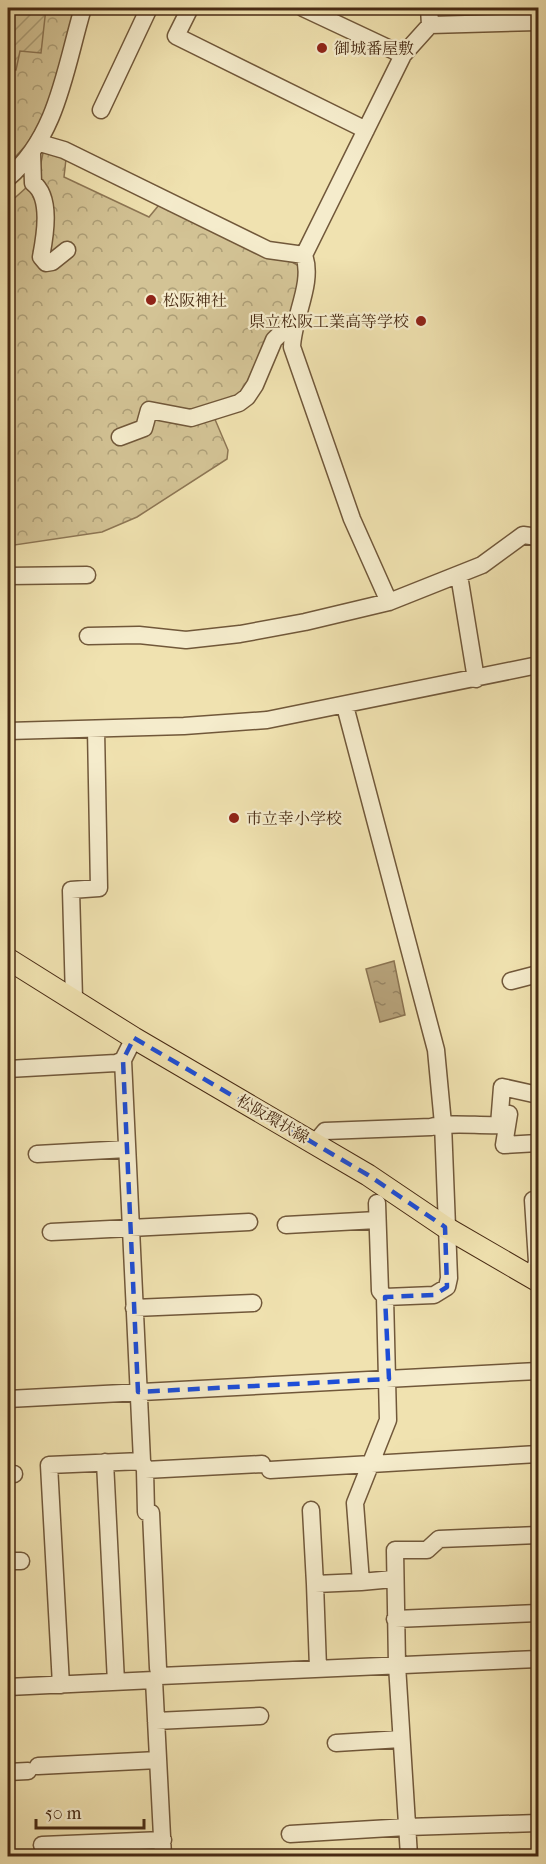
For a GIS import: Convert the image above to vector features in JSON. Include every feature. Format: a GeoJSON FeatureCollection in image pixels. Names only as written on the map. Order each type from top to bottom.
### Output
{"type":"FeatureCollection","features":[{"type":"Feature","properties":{"kind":"main road","name":"松阪環状線"},"geometry":{"type":"LineString","coordinates":[[8,958],[134,1038],[315,1143],[445,1227],[535,1279]]}},
{"type":"Feature","properties":{"kind":"street"},"geometry":{"type":"LineString","coordinates":[[66,250],[52,262],[46,263],[42,257],[45,236],[44,197],[40,188],[33,183],[36,148],[61,88],[83,8]]}},
{"type":"Feature","properties":{"kind":"street"},"geometry":{"type":"LineString","coordinates":[[101,110],[149,8]]}},
{"type":"Feature","properties":{"kind":"street"},"geometry":{"type":"LineString","coordinates":[[190,8],[176,36],[366,130]]}},
{"type":"Feature","properties":{"kind":"street"},"geometry":{"type":"LineString","coordinates":[[303,8],[403,55]]}},
{"type":"Feature","properties":{"kind":"street"},"geometry":{"type":"LineString","coordinates":[[389,602],[352,519],[314,412],[292,347],[293,328],[309,270],[304,255],[403,55],[430,25],[429,8]]}},
{"type":"Feature","properties":{"kind":"street"},"geometry":{"type":"LineString","coordinates":[[430,25],[538,22]]}},
{"type":"Feature","properties":{"kind":"street"},"geometry":{"type":"LineString","coordinates":[[8,178],[36,148]]}},
{"type":"Feature","properties":{"kind":"street"},"geometry":{"type":"LineString","coordinates":[[36,148],[64,150],[268,250],[304,255]]}},
{"type":"Feature","properties":{"kind":"street"},"geometry":{"type":"LineString","coordinates":[[120,437],[144,428],[149,410],[191,418],[239,403],[248,397],[255,385],[274,340],[282,332],[293,328]]}},
{"type":"Feature","properties":{"kind":"street"},"geometry":{"type":"LineString","coordinates":[[88,636],[140,635],[186,640],[229,636],[389,602],[482,565],[523,536],[538,537]]}},
{"type":"Feature","properties":{"kind":"street"},"geometry":{"type":"LineString","coordinates":[[8,576],[87,575]]}},
{"type":"Feature","properties":{"kind":"street"},"geometry":{"type":"LineString","coordinates":[[459,575],[476,679]]}},
{"type":"Feature","properties":{"kind":"street"},"geometry":{"type":"LineString","coordinates":[[8,731],[245,722],[345,706],[538,665]]}},
{"type":"Feature","properties":{"kind":"street"},"geometry":{"type":"LineString","coordinates":[[345,706],[436,1050],[443,1124],[445,1227],[449,1278],[447,1287],[434,1295],[385,1297]]}},
{"type":"Feature","properties":{"kind":"street"},"geometry":{"type":"LineString","coordinates":[[74,999],[70,890],[99,888],[96,729]]}},
{"type":"Feature","properties":{"kind":"street"},"geometry":{"type":"LineString","coordinates":[[511,981],[538,974]]}},
{"type":"Feature","properties":{"kind":"street"},"geometry":{"type":"LineString","coordinates":[[42,1845],[163,1849],[156,1721],[158,1668],[151,1514],[146,1512],[129,1228],[123,1060],[134,1038]]}},
{"type":"Feature","properties":{"kind":"street"},"geometry":{"type":"LineString","coordinates":[[8,1069],[116,1063],[123,1060]]}},
{"type":"Feature","properties":{"kind":"street"},"geometry":{"type":"LineString","coordinates":[[315,1143],[325,1131],[431,1127],[443,1124],[457,1127],[498,1125],[502,1087],[538,1095]]}},
{"type":"Feature","properties":{"kind":"street"},"geometry":{"type":"LineString","coordinates":[[512,1089],[504,1145],[538,1143]]}},
{"type":"Feature","properties":{"kind":"street"},"geometry":{"type":"LineString","coordinates":[[38,1154],[127,1149]]}},
{"type":"Feature","properties":{"kind":"street"},"geometry":{"type":"LineString","coordinates":[[535,1279],[537,1262],[533,1200],[538,1200]]}},
{"type":"Feature","properties":{"kind":"street"},"geometry":{"type":"LineString","coordinates":[[361,1582],[356,1503],[388,1420],[386,1389],[389,1378],[385,1297],[380,1291],[377,1203]]}},
{"type":"Feature","properties":{"kind":"street"},"geometry":{"type":"LineString","coordinates":[[286,1225],[377,1220]]}},
{"type":"Feature","properties":{"kind":"street"},"geometry":{"type":"LineString","coordinates":[[51,1232],[249,1222]]}},
{"type":"Feature","properties":{"kind":"street"},"geometry":{"type":"LineString","coordinates":[[134,1308],[253,1303]]}},
{"type":"Feature","properties":{"kind":"street"},"geometry":{"type":"LineString","coordinates":[[8,1399],[538,1371]]}},
{"type":"Feature","properties":{"kind":"street"},"geometry":{"type":"LineString","coordinates":[[61,1685],[49,1465],[105,1462],[143,1466],[266,1467],[538,1454]]}},
{"type":"Feature","properties":{"kind":"street"},"geometry":{"type":"LineString","coordinates":[[105,1462],[116,1682]]}},
{"type":"Feature","properties":{"kind":"street"},"geometry":{"type":"LineString","coordinates":[[311,1510],[318,1668]]}},
{"type":"Feature","properties":{"kind":"street"},"geometry":{"type":"LineString","coordinates":[[409,1857],[397,1665],[394,1550],[428,1550],[439,1539],[538,1534]]}},
{"type":"Feature","properties":{"kind":"street"},"geometry":{"type":"LineString","coordinates":[[315,1584],[393,1579]]}},
{"type":"Feature","properties":{"kind":"street"},"geometry":{"type":"LineString","coordinates":[[395,1619],[538,1613]]}},
{"type":"Feature","properties":{"kind":"street"},"geometry":{"type":"LineString","coordinates":[[8,1687],[318,1668],[538,1659]]}},
{"type":"Feature","properties":{"kind":"street"},"geometry":{"type":"LineString","coordinates":[[156,1721],[260,1716]]}},
{"type":"Feature","properties":{"kind":"street"},"geometry":{"type":"LineString","coordinates":[[336,1743],[401,1739]]}},
{"type":"Feature","properties":{"kind":"street"},"geometry":{"type":"LineString","coordinates":[[8,1772],[158,1760]]}},
{"type":"Feature","properties":{"kind":"street"},"geometry":{"type":"LineString","coordinates":[[290,1834],[407,1827],[538,1823]]}},
{"type":"Feature","properties":{"kind":"highlighted area"},"geometry":{"type":"Polygon","coordinates":[[[134,1038],[368,1175],[445,1227],[447,1287],[434,1295],[385,1297],[389,1379],[138,1392],[123,1060],[134,1038]]]}},
{"type":"Feature","properties":{"kind":"green space"},"geometry":{"type":"Polygon","coordinates":[[[8,8],[76,8],[49,108],[27,144],[8,165],[8,8]]]}},
{"type":"Feature","properties":{"kind":"green space"},"geometry":{"type":"Polygon","coordinates":[[[8,8],[46,8],[41,53],[20,51],[16,70],[8,69],[8,8]]]}},
{"type":"Feature","properties":{"kind":"green space","name":"松阪神社"},"geometry":{"type":"Polygon","coordinates":[[[53,152],[66,159],[64,177],[149,217],[159,205],[287,259],[304,269],[290,321],[253,381],[214,417],[228,450],[227,459],[137,517],[102,532],[8,546],[8,204],[38,177],[43,153],[53,152]]]}},
{"type":"Feature","properties":{"kind":"water"},"geometry":{"type":"Polygon","coordinates":[[[394,961],[405,1015],[380,1022],[366,969],[394,961]]]}},
{"type":"Feature","properties":{"kind":"place","name":"御城番屋敷"},"geometry":{"type":"Point","coordinates":[322,48]}},
{"type":"Feature","properties":{"kind":"place","name":"松阪神社"},"geometry":{"type":"Point","coordinates":[151,300]}},
{"type":"Feature","properties":{"kind":"place","name":"県立松阪工業高等学校"},"geometry":{"type":"Point","coordinates":[421,321]}},
{"type":"Feature","properties":{"kind":"place","name":"市立幸小学校"},"geometry":{"type":"Point","coordinates":[234,818]}}]}
